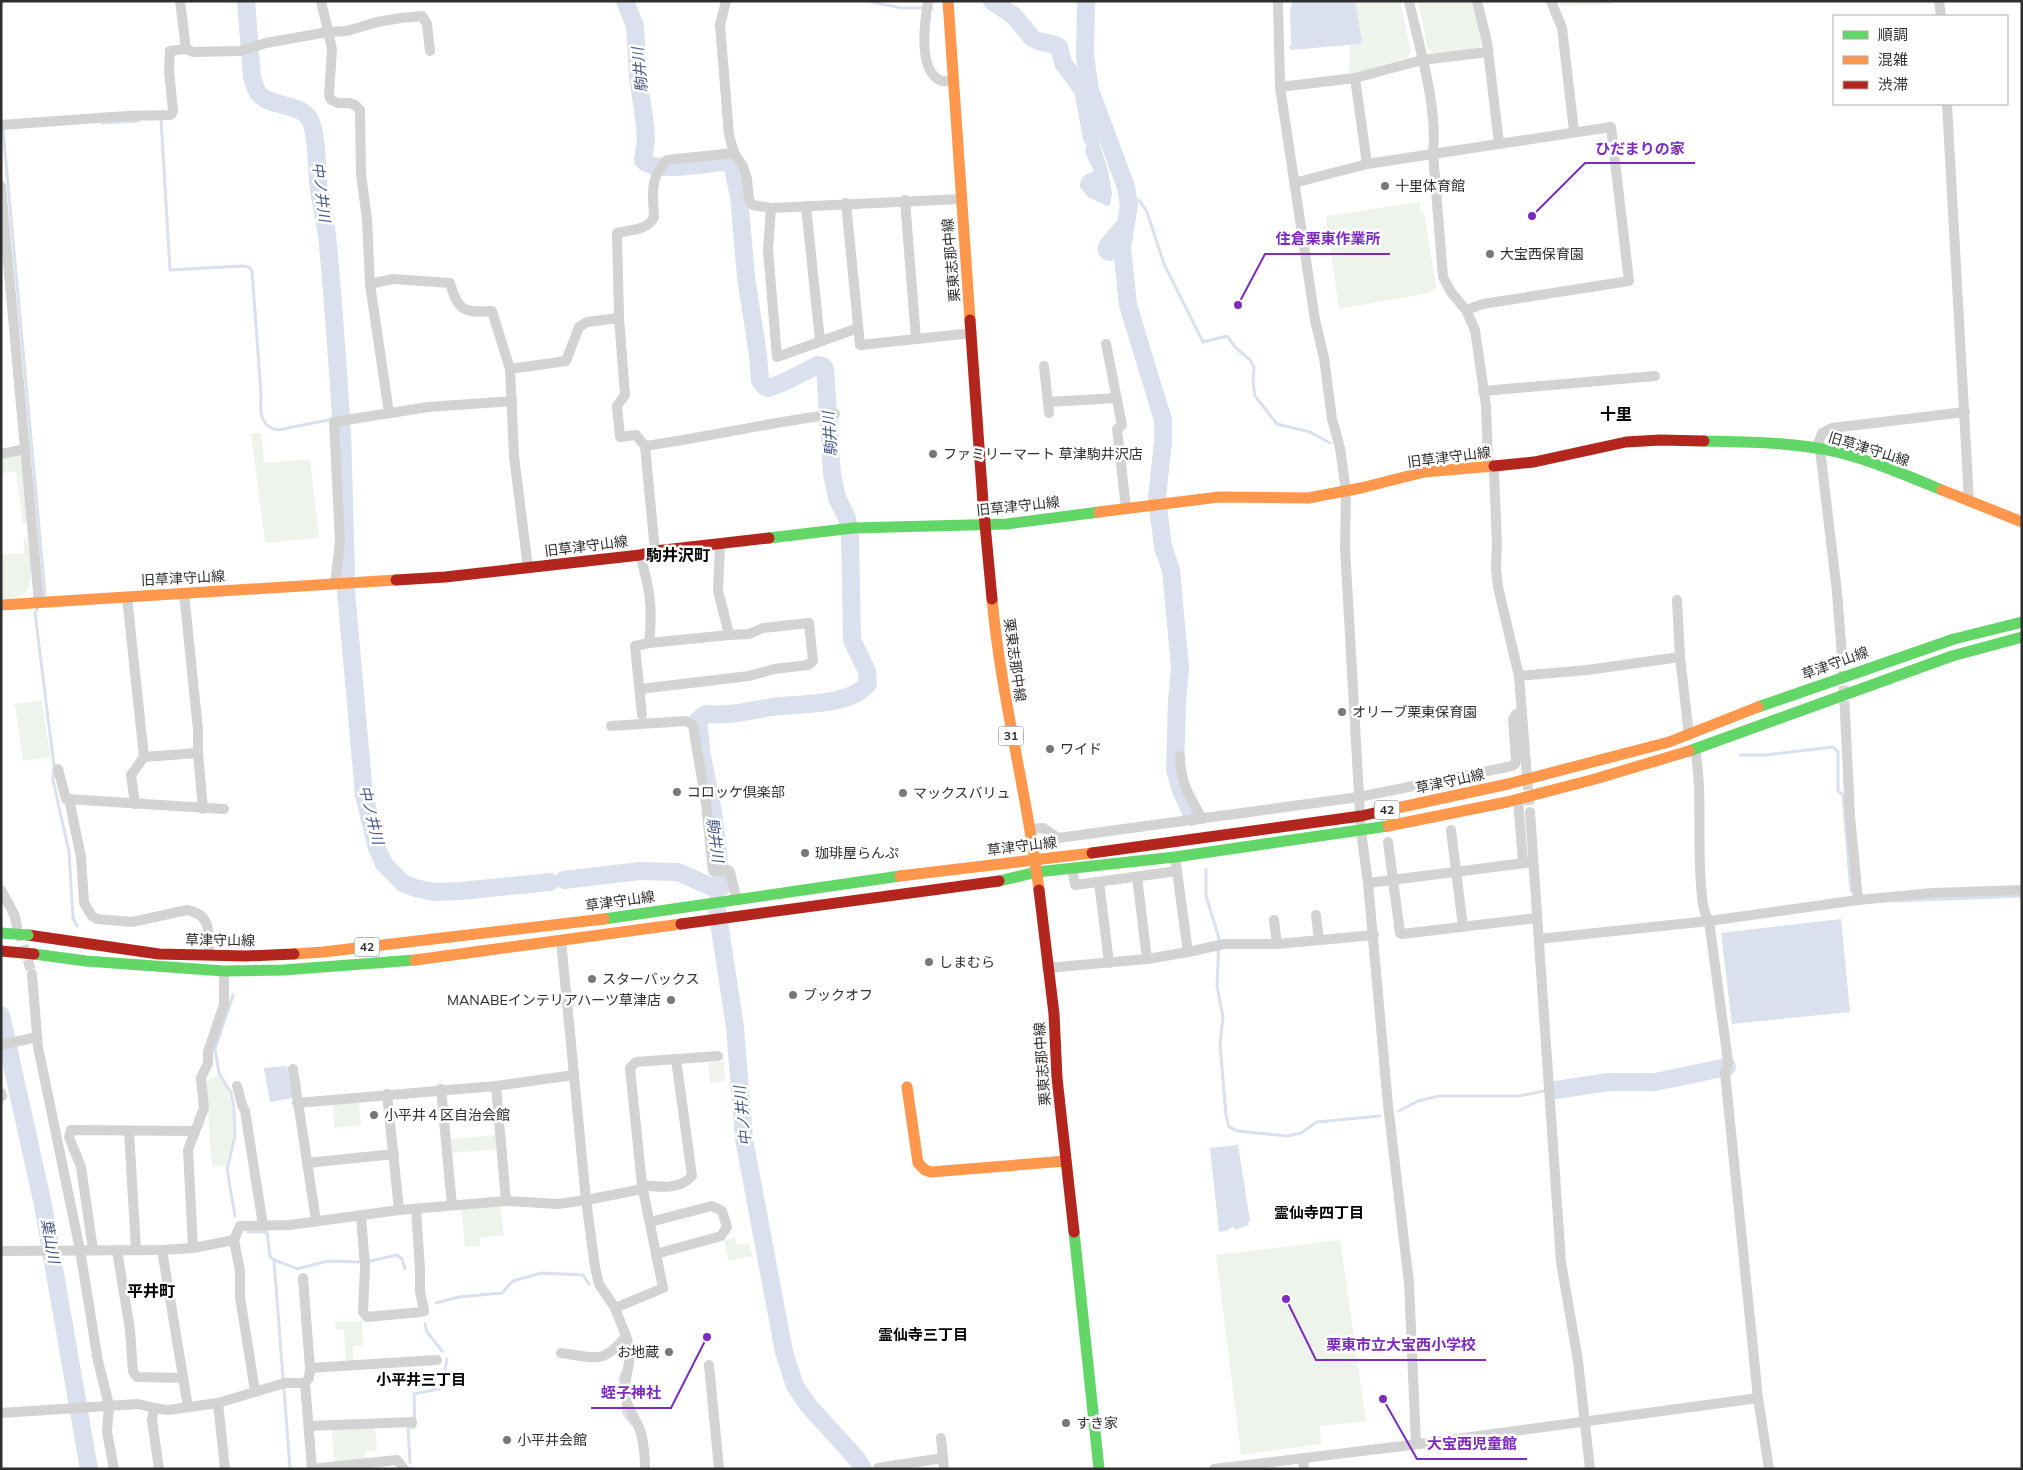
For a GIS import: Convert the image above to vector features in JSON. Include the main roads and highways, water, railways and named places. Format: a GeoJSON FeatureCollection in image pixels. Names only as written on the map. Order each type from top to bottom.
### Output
{"type":"FeatureCollection","features":[{"type":"Feature","properties":{"kind":"main road","name":"栗東志那中線"},"geometry":{"type":"LineString","coordinates":[[948,1],[984,525],[992,609],[1003,686],[1037,872],[1054,1014],[1057,1078],[1099,1469]]}},
{"type":"Feature","properties":{"kind":"main road","name":"旧草津守山線"},"geometry":{"type":"LineString","coordinates":[[1,605],[445,577],[640,555],[655,551],[720,545],[850,528],[984,525],[1219,497],[1308,498],[1424,472],[1534,462],[1626,442],[1660,440],[1774,442],[1837,452],[1886,468],[2022,522]]}},
{"type":"Feature","properties":{"kind":"main road","name":"草津守山線"},"geometry":{"type":"LineString","coordinates":[[1,933],[28,935],[158,954],[246,956],[323,952],[559,925],[1361,816],[1596,762],[1689,735],[1748,710],[1881,663],[1954,640],[2022,622]]}},
{"type":"Feature","properties":{"kind":"main road","name":"草津守山線"},"geometry":{"type":"LineString","coordinates":[[1,952],[86,961],[224,970],[283,970],[424,959],[1011,879],[1037,872],[1175,857],[1361,831],[1518,799],[1595,779],[1695,749],[1952,656],[2022,638]]}},
{"type":"Feature","properties":{"kind":"main road"},"geometry":{"type":"LineString","coordinates":[[907,1087],[918,1162],[925,1170],[931,1172],[1066,1161]]}},
{"type":"Feature","properties":{"kind":"waterway","name":"中ノ井川"},"geometry":{"type":"LineString","coordinates":[[246,1],[252,77],[256,90],[271,102],[294,108],[307,115],[313,130],[319,190],[327,235],[341,417]]}},
{"type":"Feature","properties":{"kind":"waterway","name":"駒井川"},"geometry":{"type":"LineString","coordinates":[[625,1],[635,26],[638,76],[646,139],[643,160],[649,164],[668,167],[723,162],[732,163],[739,197],[746,277],[760,380],[768,388],[818,365],[823,366],[825,369],[832,474],[837,498],[847,518],[850,536],[852,640],[867,671],[868,684],[848,697],[823,703],[772,707],[731,714],[706,714],[698,720],[702,756],[713,811],[722,887],[714,888]]}},
{"type":"Feature","properties":{"kind":"waterway"},"geometry":{"type":"LineString","coordinates":[[867,1],[901,8],[932,8]]}},
{"type":"Feature","properties":{"kind":"waterway"},"geometry":{"type":"LineString","coordinates":[[992,1],[1014,16],[1032,38],[1059,47],[1063,63],[1083,90],[1092,138]]}},
{"type":"Feature","properties":{"kind":"waterway"},"geometry":{"type":"LineString","coordinates":[[1086,1],[1085,55],[1090,90],[1126,187],[1129,205],[1122,248],[1128,305],[1163,420],[1163,442],[1157,497],[1163,547],[1171,570],[1180,668],[1175,770],[1181,790],[1193,817]]}},
{"type":"Feature","properties":{"kind":"waterway"},"geometry":{"type":"LineString","coordinates":[[159,119],[161,119],[170,270],[249,267],[252,271],[261,412],[264,422],[278,430],[333,419]]}},
{"type":"Feature","properties":{"kind":"waterway"},"geometry":{"type":"LineString","coordinates":[[102,123],[138,121]]}},
{"type":"Feature","properties":{"kind":"waterway"},"geometry":{"type":"LineString","coordinates":[[3,129],[45,594],[42,599]]}},
{"type":"Feature","properties":{"kind":"waterway"},"geometry":{"type":"LineString","coordinates":[[1129,200],[1140,201],[1147,212],[1164,264],[1203,342],[1227,336],[1235,347],[1250,360],[1254,367],[1253,383],[1255,396],[1277,424],[1310,432],[1330,443]]}},
{"type":"Feature","properties":{"kind":"waterway","name":"中ノ井川"},"geometry":{"type":"LineString","coordinates":[[342,429],[346,573]]}},
{"type":"Feature","properties":{"kind":"waterway","name":"中ノ井川"},"geometry":{"type":"LineString","coordinates":[[346,591],[364,795],[377,848],[384,864],[403,883],[434,892],[550,882]]}},
{"type":"Feature","properties":{"kind":"waterway"},"geometry":{"type":"LineString","coordinates":[[38,607],[35,613],[54,766],[53,780],[69,852],[73,918],[77,926]]}},
{"type":"Feature","properties":{"kind":"waterway"},"geometry":{"type":"LineString","coordinates":[[1740,755],[1765,755],[1833,747],[1838,752],[1838,791],[1843,795],[1851,891]]}},
{"type":"Feature","properties":{"kind":"waterway"},"geometry":{"type":"LineString","coordinates":[[1206,869],[1206,896],[1219,938],[1217,986],[1223,1017],[1220,1044],[1226,1115],[1229,1127],[1238,1131],[1287,1136],[1301,1133],[1317,1122],[1380,1116]]}},
{"type":"Feature","properties":{"kind":"waterway","name":"中ノ井川"},"geometry":{"type":"LineString","coordinates":[[564,880],[640,871],[678,872],[714,888]]}},
{"type":"Feature","properties":{"kind":"waterway"},"geometry":{"type":"LineString","coordinates":[[1895,901],[2022,896]]}},
{"type":"Feature","properties":{"kind":"waterway","name":"中ノ井川"},"geometry":{"type":"LineString","coordinates":[[716,903],[735,1027],[744,1139],[784,1352],[795,1386],[808,1405],[857,1459],[863,1469]]}},
{"type":"Feature","properties":{"kind":"waterway"},"geometry":{"type":"LineString","coordinates":[[233,995],[215,1049],[219,1073],[231,1093],[234,1108],[235,1136],[227,1169],[235,1216]]}},
{"type":"Feature","properties":{"kind":"waterway","name":"葉山川"},"geometry":{"type":"LineString","coordinates":[[1,1015],[43,1205],[89,1469]]}},
{"type":"Feature","properties":{"kind":"waterway"},"geometry":{"type":"LineString","coordinates":[[1556,1090],[1608,1082],[1655,1082],[1727,1067]]}},
{"type":"Feature","properties":{"kind":"waterway"},"geometry":{"type":"LineString","coordinates":[[1399,1111],[1418,1101],[1439,1096],[1519,1096],[1544,1091]]}},
{"type":"Feature","properties":{"kind":"waterway"},"geometry":{"type":"LineString","coordinates":[[248,1232],[267,1232],[270,1257],[297,1269],[328,1261],[359,1262]]}},
{"type":"Feature","properties":{"kind":"waterway"},"geometry":{"type":"LineString","coordinates":[[370,1261],[397,1255],[402,1259],[405,1269]]}},
{"type":"Feature","properties":{"kind":"waterway"},"geometry":{"type":"LineString","coordinates":[[274,1260],[283,1378]]}},
{"type":"Feature","properties":{"kind":"waterway"},"geometry":{"type":"LineString","coordinates":[[436,1303],[459,1297],[502,1293],[513,1281],[541,1273],[583,1275],[589,1284]]}},
{"type":"Feature","properties":{"kind":"waterway"},"geometry":{"type":"LineString","coordinates":[[425,1324],[427,1332],[442,1351]]}},
{"type":"Feature","properties":{"kind":"waterway"},"geometry":{"type":"LineString","coordinates":[[410,1463],[408,1428],[415,1427],[414,1394],[439,1389],[443,1381],[447,1359]]}},
{"type":"Feature","properties":{"kind":"waterway"},"geometry":{"type":"LineString","coordinates":[[621,1393],[620,1378],[623,1371]]}},
{"type":"Feature","properties":{"kind":"waterway"},"geometry":{"type":"LineString","coordinates":[[284,1389],[290,1469]]}},
{"type":"Feature","properties":{"kind":"waterway"},"geometry":{"type":"LineString","coordinates":[[623,1404],[624,1414],[632,1424]]}},
{"type":"Feature","properties":{"kind":"tunnel"},"geometry":{"type":"LineString","coordinates":[[1842,656],[1845,713]]}},
{"type":"Feature","properties":{"kind":"tunnel"},"geometry":{"type":"LineString","coordinates":[[1526,765],[1530,812]]}},
{"type":"Feature","properties":{"kind":"tunnel"},"geometry":{"type":"LineString","coordinates":[[19,931],[32,974]]}},
{"type":"Feature","properties":{"kind":"place","name":"十里体育館"},"geometry":{"type":"Point","coordinates":[1385,186]}},
{"type":"Feature","properties":{"kind":"place","name":"ひだまりの家"},"geometry":{"type":"Point","coordinates":[1532,216]}},
{"type":"Feature","properties":{"kind":"place","name":"大宝西保育園"},"geometry":{"type":"Point","coordinates":[1490,254]}},
{"type":"Feature","properties":{"kind":"place","name":"住倉栗東作業所"},"geometry":{"type":"Point","coordinates":[1238,305]}},
{"type":"Feature","properties":{"kind":"place","name":"ファミリーマート 草津駒井沢店"},"geometry":{"type":"Point","coordinates":[933,454]}},
{"type":"Feature","properties":{"kind":"place","name":"オリーブ栗東保育園"},"geometry":{"type":"Point","coordinates":[1342,712]}},
{"type":"Feature","properties":{"kind":"place","name":"ワイド"},"geometry":{"type":"Point","coordinates":[1050,749]}},
{"type":"Feature","properties":{"kind":"place","name":"コロッケ倶楽部"},"geometry":{"type":"Point","coordinates":[677,792]}},
{"type":"Feature","properties":{"kind":"place","name":"マックスバリュ"},"geometry":{"type":"Point","coordinates":[903,793]}},
{"type":"Feature","properties":{"kind":"place","name":"珈琲屋らんぷ"},"geometry":{"type":"Point","coordinates":[805,853]}},
{"type":"Feature","properties":{"kind":"place","name":"しまむら"},"geometry":{"type":"Point","coordinates":[929,962]}},
{"type":"Feature","properties":{"kind":"place","name":"スターバックス"},"geometry":{"type":"Point","coordinates":[592,979]}},
{"type":"Feature","properties":{"kind":"place","name":"ブックオフ"},"geometry":{"type":"Point","coordinates":[793,995]}},
{"type":"Feature","properties":{"kind":"place","name":"MANABEインテリアハーツ草津店"},"geometry":{"type":"Point","coordinates":[671,1000]}},
{"type":"Feature","properties":{"kind":"place","name":"小平井４区自治会館"},"geometry":{"type":"Point","coordinates":[374,1115]}},
{"type":"Feature","properties":{"kind":"place","name":"栗東市立大宝西小学校"},"geometry":{"type":"Point","coordinates":[1286,1299]}},
{"type":"Feature","properties":{"kind":"place","name":"蛭子神社"},"geometry":{"type":"Point","coordinates":[707,1337]}},
{"type":"Feature","properties":{"kind":"place","name":"お地蔵"},"geometry":{"type":"Point","coordinates":[669,1352]}},
{"type":"Feature","properties":{"kind":"place","name":"大宝西児童館"},"geometry":{"type":"Point","coordinates":[1383,1399]}},
{"type":"Feature","properties":{"kind":"place","name":"すき家"},"geometry":{"type":"Point","coordinates":[1066,1423]}},
{"type":"Feature","properties":{"kind":"place","name":"小平井会館"},"geometry":{"type":"Point","coordinates":[507,1440]}},
{"type":"Feature","properties":{"kind":"district","name":"十里"},"geometry":{"type":"Point","coordinates":[1616,414]}},
{"type":"Feature","properties":{"kind":"district","name":"駒井沢町"},"geometry":{"type":"Point","coordinates":[678,555]}},
{"type":"Feature","properties":{"kind":"district","name":"霊仙寺四丁目"},"geometry":{"type":"Point","coordinates":[1319,1213]}},
{"type":"Feature","properties":{"kind":"district","name":"平井町"},"geometry":{"type":"Point","coordinates":[151,1291]}},
{"type":"Feature","properties":{"kind":"district","name":"霊仙寺三丁目"},"geometry":{"type":"Point","coordinates":[923,1335]}},
{"type":"Feature","properties":{"kind":"district","name":"小平井三丁目"},"geometry":{"type":"Point","coordinates":[421,1380]}}]}
